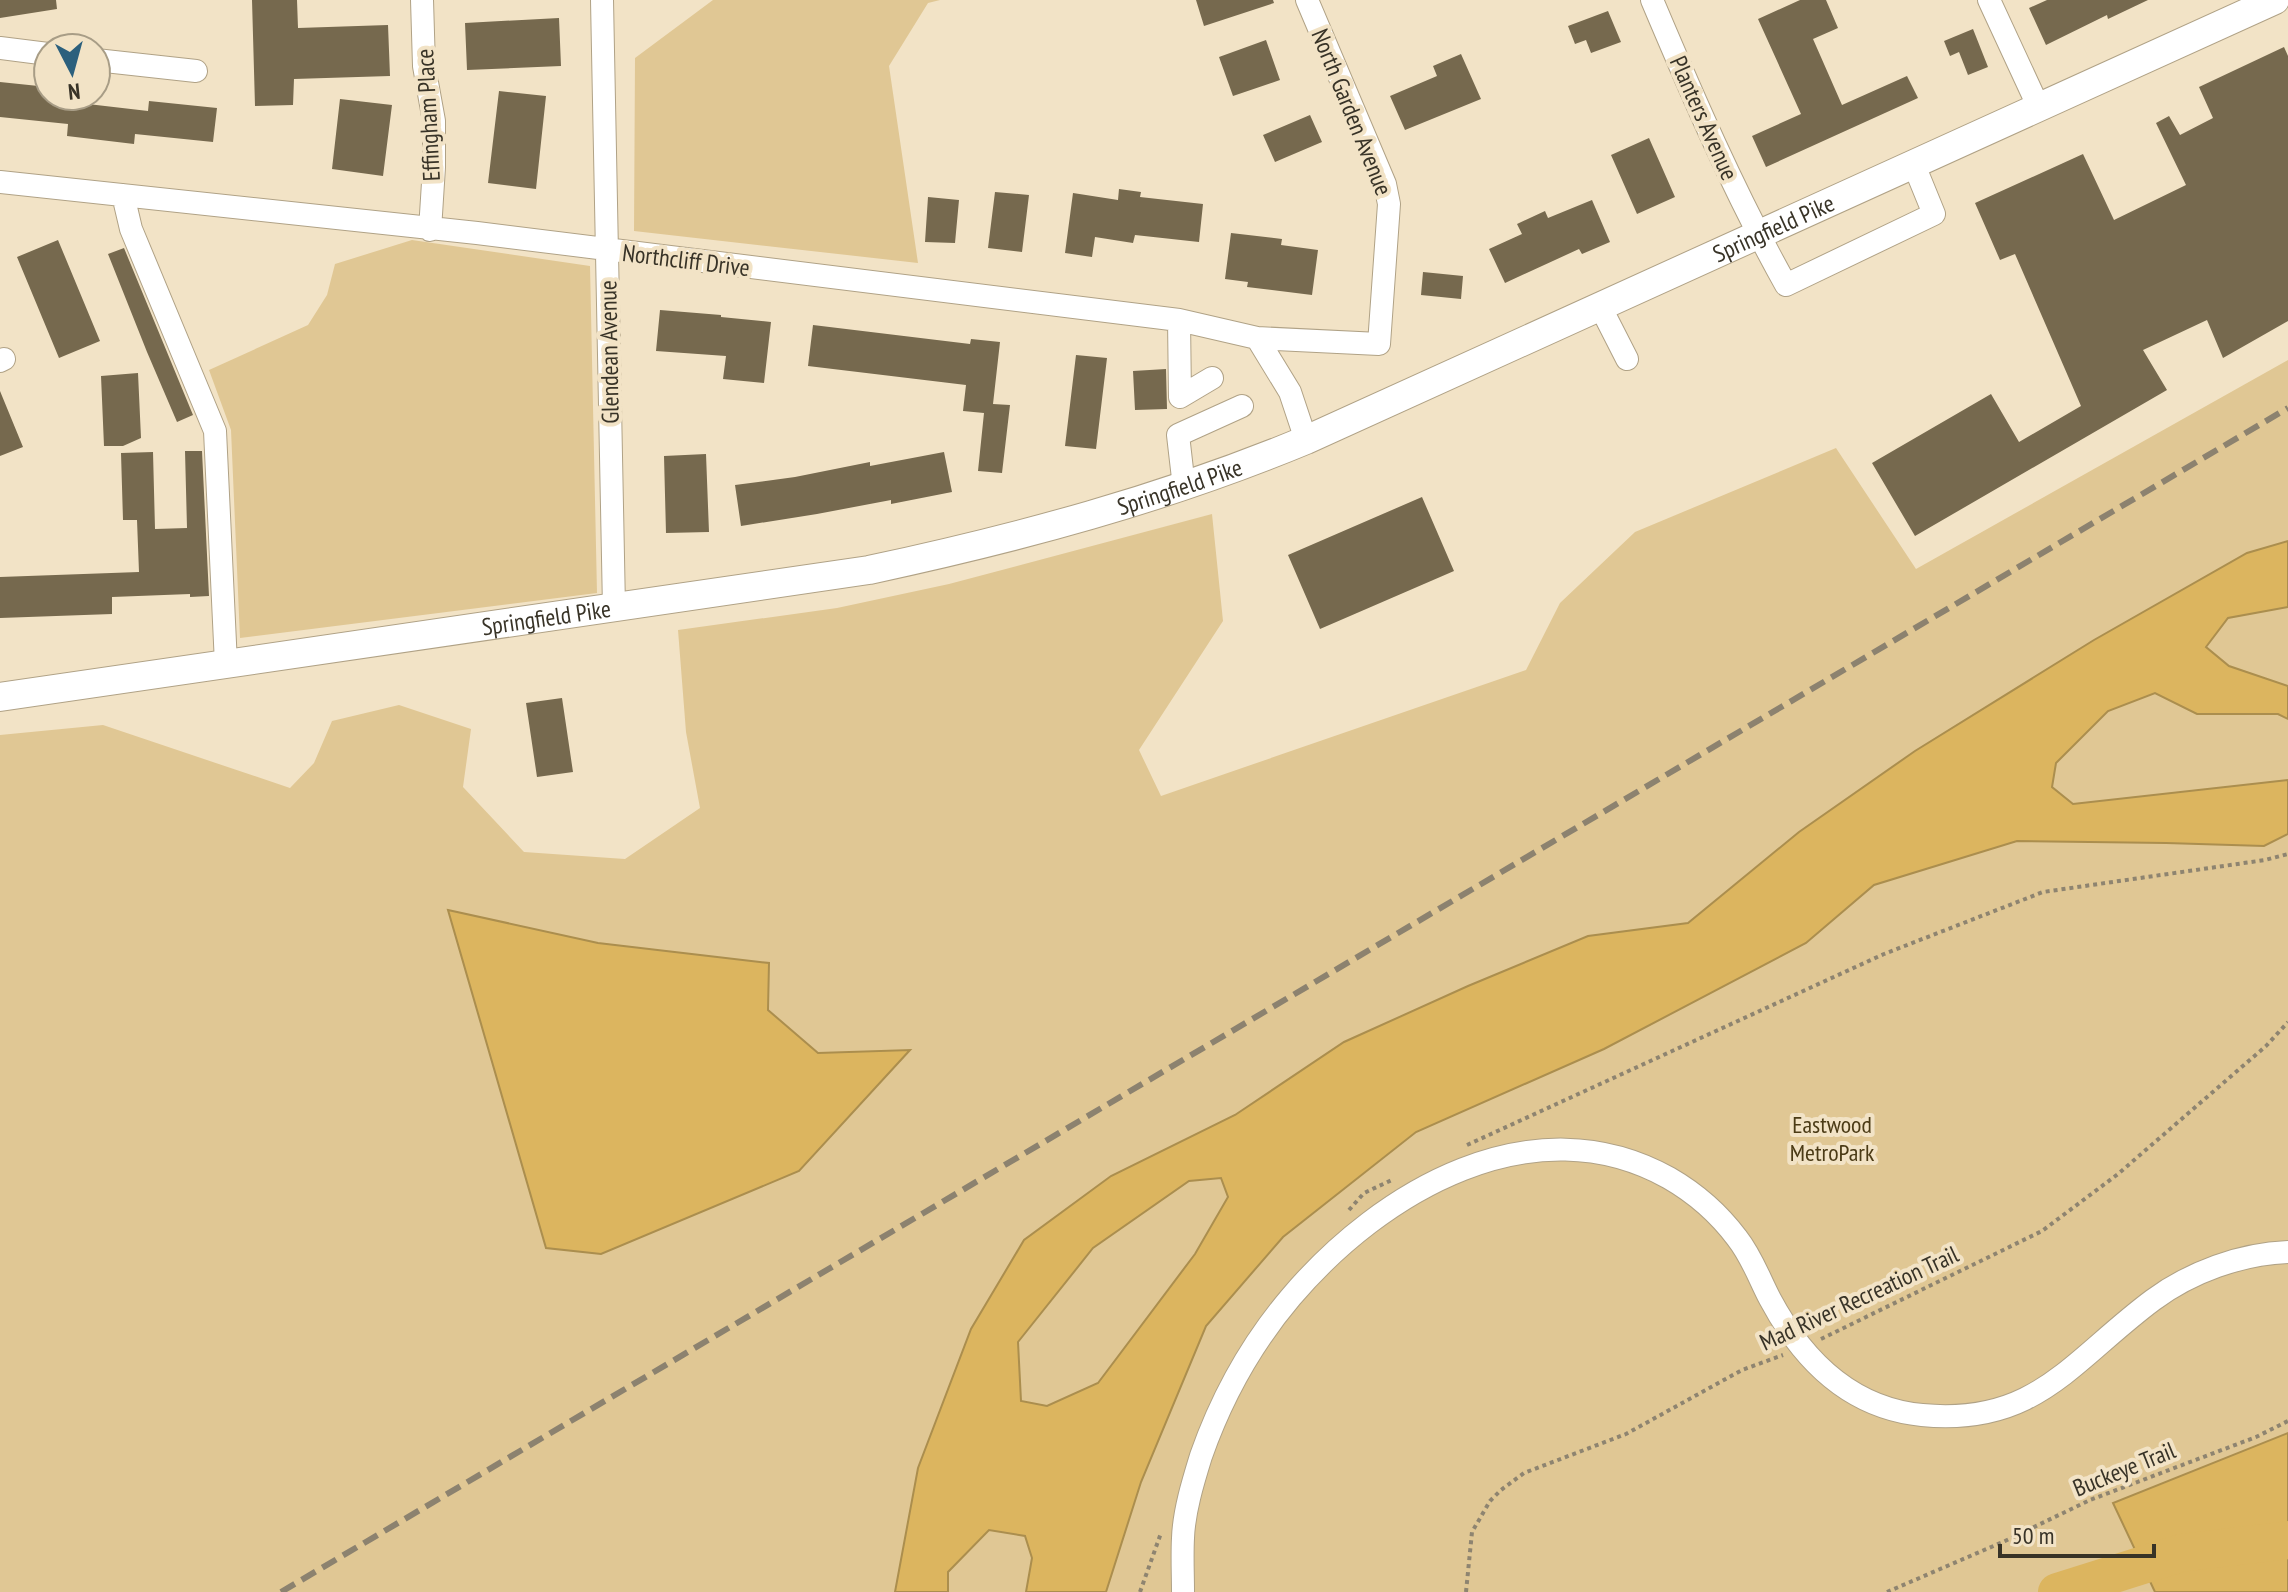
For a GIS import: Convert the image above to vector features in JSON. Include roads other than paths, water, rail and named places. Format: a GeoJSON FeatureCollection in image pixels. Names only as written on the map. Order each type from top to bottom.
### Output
{"type":"FeatureCollection","features":[{"type":"Feature","properties":{"kind":"main road","name":"Springfield Pike"},"geometry":{"type":"LineString","coordinates":[[0,694],[869,570],[947,554],[1081,519],[1184,487],[1306,440],[2275,0]]}},
{"type":"Feature","properties":{"kind":"street","name":"Effingham Place"},"geometry":{"type":"LineString","coordinates":[[422,0],[424,66],[434,121],[430,230]]}},
{"type":"Feature","properties":{"kind":"street","name":"Glendean Avenue"},"geometry":{"type":"LineString","coordinates":[[602,0],[614,608]]}},
{"type":"Feature","properties":{"kind":"street","name":"North Garden Avenue"},"geometry":{"type":"LineString","coordinates":[[1257,338],[1379,344],[1389,224],[1385,184],[1307,0]]}},
{"type":"Feature","properties":{"kind":"street","name":"Planters Avenue"},"geometry":{"type":"LineString","coordinates":[[1652,0],[1696,104],[1758,236],[1786,285],[1934,214],[1914,165]]}},
{"type":"Feature","properties":{"kind":"street"},"geometry":{"type":"LineString","coordinates":[[1989,0],[2039,108]]}},
{"type":"Feature","properties":{"kind":"street"},"geometry":{"type":"LineString","coordinates":[[0,48],[32,52]]}},
{"type":"Feature","properties":{"kind":"street"},"geometry":{"type":"LineString","coordinates":[[112,62],[196,71]]}},
{"type":"Feature","properties":{"kind":"street","name":"Northcliff Drive"},"geometry":{"type":"LineString","coordinates":[[0,182],[477,233],[1179,320],[1257,338]]}},
{"type":"Feature","properties":{"kind":"street"},"geometry":{"type":"LineString","coordinates":[[123,195],[131,229],[215,431],[226,664]]}},
{"type":"Feature","properties":{"kind":"street"},"geometry":{"type":"LineString","coordinates":[[1601,308],[1627,359]]}},
{"type":"Feature","properties":{"kind":"street"},"geometry":{"type":"LineString","coordinates":[[1179,320],[1178,435],[1184,487]]}},
{"type":"Feature","properties":{"kind":"street"},"geometry":{"type":"LineString","coordinates":[[1257,338],[1290,392],[1306,440]]}},
{"type":"Feature","properties":{"kind":"street"},"geometry":{"type":"LineString","coordinates":[[1180,397],[1212,378]]}},
{"type":"Feature","properties":{"kind":"street"},"geometry":{"type":"LineString","coordinates":[[1178,435],[1242,406]]}},
{"type":"Feature","properties":{"kind":"street"},"geometry":{"type":"LineString","coordinates":[[1183,1592],[1186,1508],[1202,1455],[1225,1400],[1263,1334],[1290,1298],[1321,1265],[1385,1212],[1461,1170],[1501,1156],[1539,1149],[1569,1148],[1607,1154],[1669,1178],[1717,1214],[1737,1237],[1801,1348],[1819,1367],[1864,1398],[1916,1415],[1975,1415],[2009,1407],[2034,1396],[2056,1381],[2153,1300],[2178,1284],[2237,1260],[2288,1252]]}},
{"type":"Feature","properties":{"kind":"waterway"},"geometry":{"type":"LineString","coordinates":[[2057,1592],[2181,1553],[2288,1540]]}},
{"type":"Feature","properties":{"kind":"railway"},"geometry":{"type":"LineString","coordinates":[[281,1592],[2288,408]]}},
{"type":"Feature","properties":{"kind":"park label","name":"Eastwood MetroPark"},"geometry":{"type":"Point","coordinates":[1832,1138]}}]}
